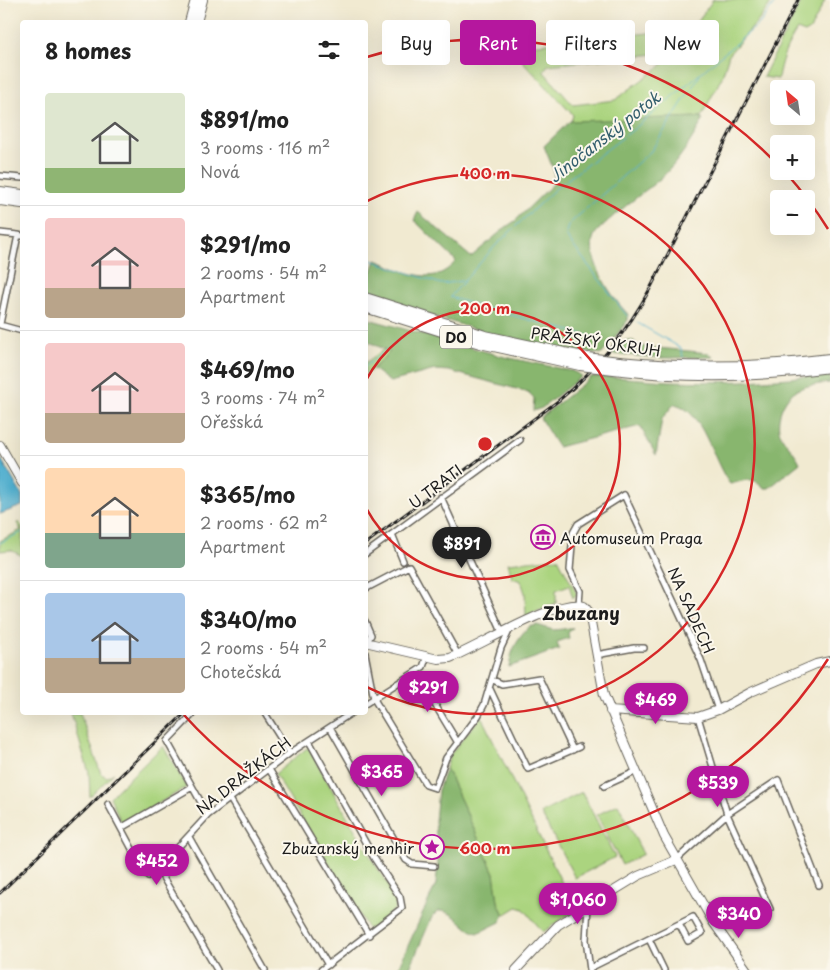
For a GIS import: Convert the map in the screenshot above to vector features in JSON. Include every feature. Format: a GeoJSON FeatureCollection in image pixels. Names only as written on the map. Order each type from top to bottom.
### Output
{"type":"FeatureCollection","features":[{"type":"Feature","properties":{"kind":"highway"},"geometry":{"type":"LineString","coordinates":[[0,192],[20,195]]}},
{"type":"Feature","properties":{"kind":"highway"},"geometry":{"type":"LineString","coordinates":[[0,200],[20,203]]}},
{"type":"Feature","properties":{"kind":"highway","name":"PRAŽSKÝ OKRUH"},"geometry":{"type":"LineString","coordinates":[[368,299],[490,337],[583,361]]}},
{"type":"Feature","properties":{"kind":"highway","name":"PRAŽSKÝ OKRUH"},"geometry":{"type":"LineString","coordinates":[[368,308],[480,343],[666,374],[725,375],[830,367]]}},
{"type":"Feature","properties":{"kind":"highway","name":"PRAŽSKÝ OKRUH"},"geometry":{"type":"LineString","coordinates":[[617,366],[719,367],[780,364],[830,358]]}},
{"type":"Feature","properties":{"kind":"street"},"geometry":{"type":"LineString","coordinates":[[190,20],[195,0]]}},
{"type":"Feature","properties":{"kind":"street"},"geometry":{"type":"LineString","coordinates":[[198,20],[203,0]]}},
{"type":"Feature","properties":{"kind":"street"},"geometry":{"type":"LineString","coordinates":[[0,176],[20,178]]}},
{"type":"Feature","properties":{"kind":"street"},"geometry":{"type":"LineString","coordinates":[[0,233],[20,235],[0,324],[20,330]]}},
{"type":"Feature","properties":{"kind":"street","name":"U TRATI"},"geometry":{"type":"LineString","coordinates":[[368,552],[441,496],[520,440]]}},
{"type":"Feature","properties":{"kind":"street"},"geometry":{"type":"LineString","coordinates":[[0,445],[20,480]]}},
{"type":"Feature","properties":{"kind":"street","name":"NA SADECH"},"geometry":{"type":"LineString","coordinates":[[579,604],[580,591],[570,570],[574,533],[578,524],[624,495],[701,660],[718,710]]}},
{"type":"Feature","properties":{"kind":"street"},"geometry":{"type":"LineString","coordinates":[[441,496],[502,632]]}},
{"type":"Feature","properties":{"kind":"street"},"geometry":{"type":"LineString","coordinates":[[392,534],[403,561]]}},
{"type":"Feature","properties":{"kind":"street"},"geometry":{"type":"LineString","coordinates":[[368,587],[408,566],[458,655]]}},
{"type":"Feature","properties":{"kind":"street"},"geometry":{"type":"LineString","coordinates":[[368,643],[443,659],[458,655],[511,627],[568,605],[579,604],[586,607],[602,689],[676,860],[713,922],[747,970]]}},
{"type":"Feature","properties":{"kind":"street"},"geometry":{"type":"LineString","coordinates":[[368,626],[371,632],[371,638],[368,641]]}},
{"type":"Feature","properties":{"kind":"street"},"geometry":{"type":"LineString","coordinates":[[368,668],[374,699],[426,785],[435,788],[446,758],[478,716],[493,680],[501,648],[511,627]]}},
{"type":"Feature","properties":{"kind":"street"},"geometry":{"type":"LineString","coordinates":[[595,655],[644,648]]}},
{"type":"Feature","properties":{"kind":"street"},"geometry":{"type":"LineString","coordinates":[[368,702],[423,668],[427,656]]}},
{"type":"Feature","properties":{"kind":"street"},"geometry":{"type":"LineString","coordinates":[[610,711],[698,717],[718,710],[744,696],[816,664],[830,661]]}},
{"type":"Feature","properties":{"kind":"street"},"geometry":{"type":"LineString","coordinates":[[416,673],[458,743]]}},
{"type":"Feature","properties":{"kind":"street"},"geometry":{"type":"LineString","coordinates":[[493,680],[502,684],[539,678],[573,750]]}},
{"type":"Feature","properties":{"kind":"street"},"geometry":{"type":"LineString","coordinates":[[490,688],[528,769],[580,747]]}},
{"type":"Feature","properties":{"kind":"street"},"geometry":{"type":"LineString","coordinates":[[192,715],[167,741],[208,814]]}},
{"type":"Feature","properties":{"kind":"street"},"geometry":{"type":"LineString","coordinates":[[266,715],[290,753]]}},
{"type":"Feature","properties":{"kind":"street","name":"NA DRAŽKÁCH"},"geometry":{"type":"LineString","coordinates":[[158,869],[208,814],[290,753],[348,715]]}},
{"type":"Feature","properties":{"kind":"street"},"geometry":{"type":"LineString","coordinates":[[698,717],[726,814],[770,909]]}},
{"type":"Feature","properties":{"kind":"street"},"geometry":{"type":"LineString","coordinates":[[330,727],[406,860],[412,864],[434,866]]}},
{"type":"Feature","properties":{"kind":"street"},"geometry":{"type":"LineString","coordinates":[[309,741],[374,858],[400,897],[402,908],[321,970]]}},
{"type":"Feature","properties":{"kind":"street"},"geometry":{"type":"LineString","coordinates":[[269,769],[369,935]]}},
{"type":"Feature","properties":{"kind":"street"},"geometry":{"type":"LineString","coordinates":[[604,786],[637,771]]}},
{"type":"Feature","properties":{"kind":"street"},"geometry":{"type":"LineString","coordinates":[[516,970],[558,925],[638,876],[676,860],[726,814],[778,780],[819,885]]}},
{"type":"Feature","properties":{"kind":"street"},"geometry":{"type":"LineString","coordinates":[[120,828],[192,787]]}},
{"type":"Feature","properties":{"kind":"street"},"geometry":{"type":"LineString","coordinates":[[230,799],[328,965]]}},
{"type":"Feature","properties":{"kind":"street"},"geometry":{"type":"LineString","coordinates":[[108,804],[145,873],[148,876],[152,875],[158,869],[217,970]]}},
{"type":"Feature","properties":{"kind":"street"},"geometry":{"type":"LineString","coordinates":[[189,837],[266,970]]}},
{"type":"Feature","properties":{"kind":"street"},"geometry":{"type":"LineString","coordinates":[[588,906],[586,940],[590,969],[650,939],[679,924],[693,917],[702,934],[688,941],[679,924]]}},
{"type":"Feature","properties":{"kind":"street"},"geometry":{"type":"LineString","coordinates":[[650,939],[664,970]]}},
{"type":"Feature","properties":{"kind":"green space"},"geometry":{"type":"Polygon","coordinates":[[[713,0],[773,0],[759,20],[729,54],[722,77],[701,117],[571,122],[573,115],[526,65],[536,65],[536,44],[546,43],[546,65],[549,65],[544,72],[573,105],[615,100],[662,65],[719,65],[719,20],[698,20],[713,0]]]}},
{"type":"Feature","properties":{"kind":"green space"},"geometry":{"type":"Polygon","coordinates":[[[802,0],[825,0],[810,30],[805,33],[797,30],[793,36],[782,60],[778,79],[763,77],[802,0]]]}},
{"type":"Feature","properties":{"kind":"green space"},"geometry":{"type":"Polygon","coordinates":[[[645,33],[645,55],[635,56],[635,34],[645,33]]]}},
{"type":"Feature","properties":{"kind":"green space"},"geometry":{"type":"Polygon","coordinates":[[[701,117],[703,120],[673,166],[660,179],[604,224],[594,236],[592,245],[593,255],[602,278],[615,299],[628,314],[628,320],[602,354],[525,344],[432,316],[368,291],[368,273],[371,274],[376,260],[408,273],[428,276],[438,274],[456,261],[414,220],[418,212],[471,257],[515,221],[554,183],[554,171],[544,146],[570,121],[701,117]]]}},
{"type":"Feature","properties":{"kind":"green space"},"geometry":{"type":"Polygon","coordinates":[[[368,319],[505,357],[572,371],[582,376],[542,408],[533,411],[534,398],[528,392],[449,371],[435,370],[390,382],[373,369],[390,352],[368,341],[368,319]]]}},
{"type":"Feature","properties":{"kind":"green space"},"geometry":{"type":"Polygon","coordinates":[[[625,340],[634,341],[638,346],[709,353],[713,357],[662,358],[612,354],[625,340]]]}},
{"type":"Feature","properties":{"kind":"green space"},"geometry":{"type":"Polygon","coordinates":[[[386,348],[390,352],[368,373],[368,361],[386,348]]]}},
{"type":"Feature","properties":{"kind":"green space"},"geometry":{"type":"Polygon","coordinates":[[[830,373],[830,383],[799,389],[789,396],[785,402],[779,421],[780,433],[800,463],[769,488],[764,488],[752,480],[730,484],[693,416],[684,408],[674,404],[662,419],[656,455],[640,426],[558,447],[540,418],[591,377],[710,382],[770,380],[830,373]]]}},
{"type":"Feature","properties":{"kind":"green space"},"geometry":{"type":"Polygon","coordinates":[[[20,531],[20,555],[11,550],[0,551],[0,541],[20,531]]]}},
{"type":"Feature","properties":{"kind":"green space"},"geometry":{"type":"Polygon","coordinates":[[[558,558],[577,594],[573,598],[569,585],[556,590],[556,603],[526,616],[525,593],[521,581],[512,578],[508,563],[558,558]]]}},
{"type":"Feature","properties":{"kind":"green space"},"geometry":{"type":"Polygon","coordinates":[[[537,625],[553,630],[573,628],[568,633],[569,638],[557,642],[559,649],[509,667],[511,655],[518,641],[529,627],[537,625]]]}},
{"type":"Feature","properties":{"kind":"green space"},"geometry":{"type":"Polygon","coordinates":[[[72,715],[81,715],[101,774],[107,777],[114,773],[90,797],[89,773],[72,715]]]}},
{"type":"Feature","properties":{"kind":"green space"},"geometry":{"type":"Polygon","coordinates":[[[481,716],[575,910],[543,932],[524,909],[517,907],[504,915],[498,902],[494,873],[446,768],[450,755],[481,716]]]}},
{"type":"Feature","properties":{"kind":"green space"},"geometry":{"type":"Polygon","coordinates":[[[163,746],[187,787],[124,823],[121,822],[110,797],[163,746]]]}},
{"type":"Feature","properties":{"kind":"green space"},"geometry":{"type":"Polygon","coordinates":[[[307,748],[396,897],[396,908],[372,930],[368,929],[275,774],[307,748]]]}},
{"type":"Feature","properties":{"kind":"green space"},"geometry":{"type":"Polygon","coordinates":[[[446,768],[494,873],[498,902],[504,915],[500,922],[478,933],[450,914],[438,911],[432,917],[409,970],[397,970],[436,884],[438,862],[435,821],[438,790],[446,768]]]}},
{"type":"Feature","properties":{"kind":"green space"},"geometry":{"type":"Polygon","coordinates":[[[582,792],[615,857],[575,878],[541,813],[582,792]]]}},
{"type":"Feature","properties":{"kind":"green space"},"geometry":{"type":"Polygon","coordinates":[[[618,804],[643,854],[622,865],[597,815],[618,804]]]}},
{"type":"Feature","properties":{"kind":"water"},"geometry":{"type":"Polygon","coordinates":[[[0,457],[20,492],[20,507],[0,514],[0,457]]]}},
{"type":"Feature","properties":{"kind":"waterway","name":"Jinočanský potok"},"geometry":{"type":"LineString","coordinates":[[593,337],[450,297],[495,246],[556,188],[634,129],[759,24],[777,0]]}},
{"type":"Feature","properties":{"kind":"waterway"},"geometry":{"type":"LineString","coordinates":[[628,317],[568,239],[566,233],[568,225],[651,151],[700,75]]}},
{"type":"Feature","properties":{"kind":"waterway"},"geometry":{"type":"LineString","coordinates":[[368,259],[441,284],[462,281]]}},
{"type":"Feature","properties":{"kind":"waterway"},"geometry":{"type":"LineString","coordinates":[[636,322],[681,348],[683,357]]}},
{"type":"Feature","properties":{"kind":"waterway","name":"Jinočanský potok"},"geometry":{"type":"LineString","coordinates":[[368,365],[399,340]]}},
{"type":"Feature","properties":{"kind":"waterway","name":"Jinočanský potok"},"geometry":{"type":"LineString","coordinates":[[0,543],[20,533]]}},
{"type":"Feature","properties":{"kind":"railway"},"geometry":{"type":"LineString","coordinates":[[368,542],[558,401],[586,376],[610,349],[642,304],[798,0]]}},
{"type":"Feature","properties":{"kind":"railway"},"geometry":{"type":"LineString","coordinates":[[0,893],[183,715]]}},
{"type":"Feature","properties":{"kind":"place","name":"Automuseum Praga"},"geometry":{"type":"Point","coordinates":[543,537]}},
{"type":"Feature","properties":{"kind":"place","name":"Zbuzanský menhir"},"geometry":{"type":"Point","coordinates":[432,847]}},
{"type":"Feature","properties":{"kind":"district","name":"Zbuzany"},"geometry":{"type":"Point","coordinates":[581,612]}}]}
